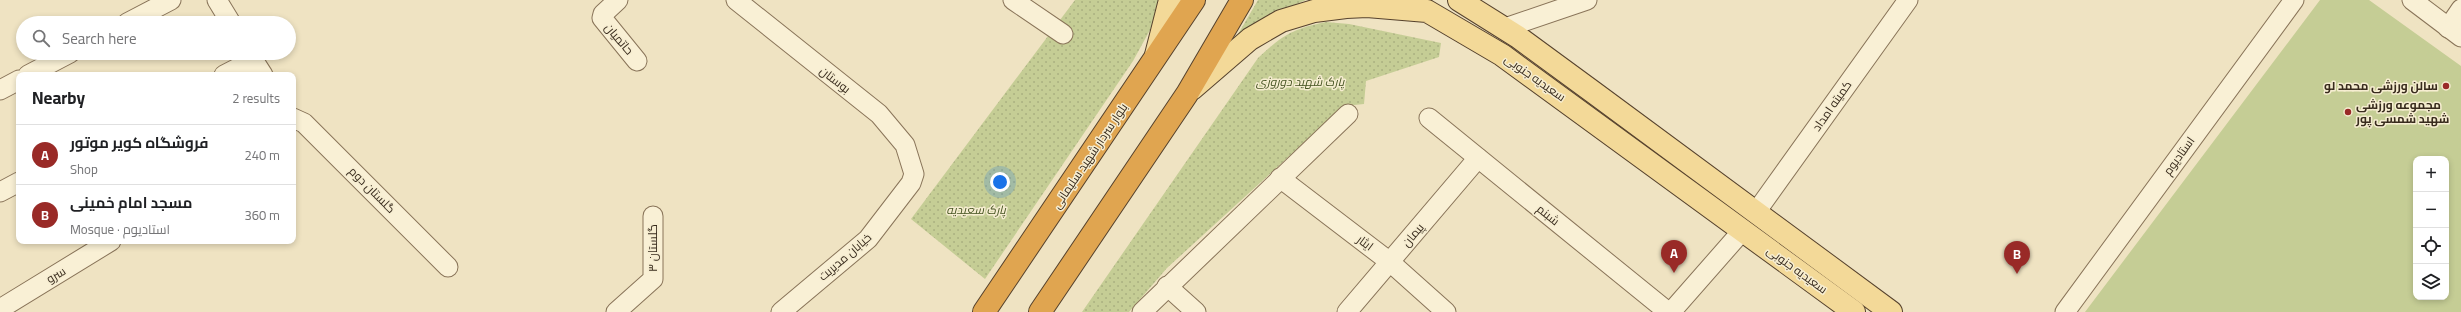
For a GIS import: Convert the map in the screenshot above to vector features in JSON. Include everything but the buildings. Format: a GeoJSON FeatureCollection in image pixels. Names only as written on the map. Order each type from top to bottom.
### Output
{"type":"FeatureCollection","features":[{"type":"Feature","properties":{"kind":"highway","name":"بلوار سردار شهید سلیمانی"},"geometry":{"type":"LineString","coordinates":[[984,312],[1154,62],[1194,0]]}},
{"type":"Feature","properties":{"kind":"highway"},"geometry":{"type":"LineString","coordinates":[[1040,312],[1187,94],[1242,0]]}},
{"type":"Feature","properties":{"kind":"main road"},"geometry":{"type":"LineString","coordinates":[[1154,62],[1170,0]]}},
{"type":"Feature","properties":{"kind":"main road"},"geometry":{"type":"LineString","coordinates":[[1409,0],[1428,11]]}},
{"type":"Feature","properties":{"kind":"main road","name":"سعیدیه جنوبی"},"geometry":{"type":"LineString","coordinates":[[1459,0],[1505,28],[1891,312]]}},
{"type":"Feature","properties":{"kind":"main road","name":"سعیدیه جنوبی"},"geometry":{"type":"LineString","coordinates":[[1187,94],[1250,39],[1281,21],[1314,11],[1346,7],[1367,6],[1428,11],[1502,55],[1854,312]]}},
{"type":"Feature","properties":{"kind":"street"},"geometry":{"type":"LineString","coordinates":[[136,12],[171,0]]}},
{"type":"Feature","properties":{"kind":"street"},"geometry":{"type":"LineString","coordinates":[[217,0],[227,16]]}},
{"type":"Feature","properties":{"kind":"street","name":"حاتمیان"},"geometry":{"type":"LineString","coordinates":[[618,0],[603,14],[602,18],[637,61]]}},
{"type":"Feature","properties":{"kind":"street","name":"بوستان"},"geometry":{"type":"LineString","coordinates":[[736,0],[879,114],[904,144],[914,174]]}},
{"type":"Feature","properties":{"kind":"street"},"geometry":{"type":"LineString","coordinates":[[1013,0],[1063,34]]}},
{"type":"Feature","properties":{"kind":"street"},"geometry":{"type":"LineString","coordinates":[[1505,28],[1587,0]]}},
{"type":"Feature","properties":{"kind":"street","name":"کمیته امداد"},"geometry":{"type":"LineString","coordinates":[[1756,212],[1908,0]]}},
{"type":"Feature","properties":{"kind":"street","name":"استادیوم"},"geometry":{"type":"LineString","coordinates":[[2064,312],[2294,0]]}},
{"type":"Feature","properties":{"kind":"street"},"geometry":{"type":"LineString","coordinates":[[2412,0],[2455,32],[2461,9]]}},
{"type":"Feature","properties":{"kind":"street"},"geometry":{"type":"LineString","coordinates":[[34,72],[57,60]]}},
{"type":"Feature","properties":{"kind":"street"},"geometry":{"type":"LineString","coordinates":[[232,72],[255,63]]}},
{"type":"Feature","properties":{"kind":"street"},"geometry":{"type":"LineString","coordinates":[[0,88],[16,81]]}},
{"type":"Feature","properties":{"kind":"street"},"geometry":{"type":"LineString","coordinates":[[1142,312],[1167,286],[1348,114]]}},
{"type":"Feature","properties":{"kind":"street","name":"شبنم"},"geometry":{"type":"LineString","coordinates":[[1429,118],[1668,312]]}},
{"type":"Feature","properties":{"kind":"street","name":"گلستان دوم"},"geometry":{"type":"LineString","coordinates":[[297,124],[448,267]]}},
{"type":"Feature","properties":{"kind":"street","name":"پیمان"},"geometry":{"type":"LineString","coordinates":[[1347,312],[1478,158]]}},
{"type":"Feature","properties":{"kind":"street","name":"خیابان مدیریت"},"geometry":{"type":"LineString","coordinates":[[781,312],[868,239],[911,183],[914,174]]}},
{"type":"Feature","properties":{"kind":"street","name":"ایثار"},"geometry":{"type":"LineString","coordinates":[[1280,178],[1390,262],[1446,312]]}},
{"type":"Feature","properties":{"kind":"street"},"geometry":{"type":"LineString","coordinates":[[0,192],[16,184]]}},
{"type":"Feature","properties":{"kind":"street","name":"گلستان ۳"},"geometry":{"type":"LineString","coordinates":[[616,312],[653,279],[653,216]]}},
{"type":"Feature","properties":{"kind":"street"},"geometry":{"type":"LineString","coordinates":[[1671,312],[1743,230]]}},
{"type":"Feature","properties":{"kind":"street","name":"سرو"},"geometry":{"type":"LineString","coordinates":[[0,309],[106,244]]}},
{"type":"Feature","properties":{"kind":"street"},"geometry":{"type":"LineString","coordinates":[[1167,286],[1196,312]]}},
{"type":"Feature","properties":{"kind":"green space","name":"پارک سعیدیه"},"geometry":{"type":"Polygon","coordinates":[[[1075,0],[1160,0],[1150,30],[1133,61],[985,279],[911,219],[1075,0]]]}},
{"type":"Feature","properties":{"kind":"green space"},"geometry":{"type":"Polygon","coordinates":[[[1258,0],[1306,0],[1275,13],[1234,41],[1258,0]]]}},
{"type":"Feature","properties":{"kind":"green space","name":"مجموعه ورزشی شهید شمسی پور"},"geometry":{"type":"Polygon","coordinates":[[[2320,0],[2369,0],[2461,66],[2461,312],[2085,312],[2320,0]]]}},
{"type":"Feature","properties":{"kind":"green space","name":"پارک شهید دوروزی"},"geometry":{"type":"Polygon","coordinates":[[[1326,22],[1349,24],[1441,43],[1439,57],[1366,81],[1364,104],[1344,106],[1167,268],[1129,312],[1082,312],[1258,58],[1282,38],[1296,30],[1326,22]]]}},
{"type":"Feature","properties":{"kind":"place","name":"سالن ورزشی محمد لو"},"geometry":{"type":"Point","coordinates":[2446,86]}},
{"type":"Feature","properties":{"kind":"place","name":"مجموعه ورزشی شهید شمسی پور"},"geometry":{"type":"Point","coordinates":[2348,112]}},
{"type":"Feature","properties":{"kind":"place","name":"فروشگاه کویر موتور"},"geometry":{"type":"Point","coordinates":[1674,273]}},
{"type":"Feature","properties":{"kind":"place","name":"مسجد امام خمینی"},"geometry":{"type":"Point","coordinates":[2017,274]}}]}
